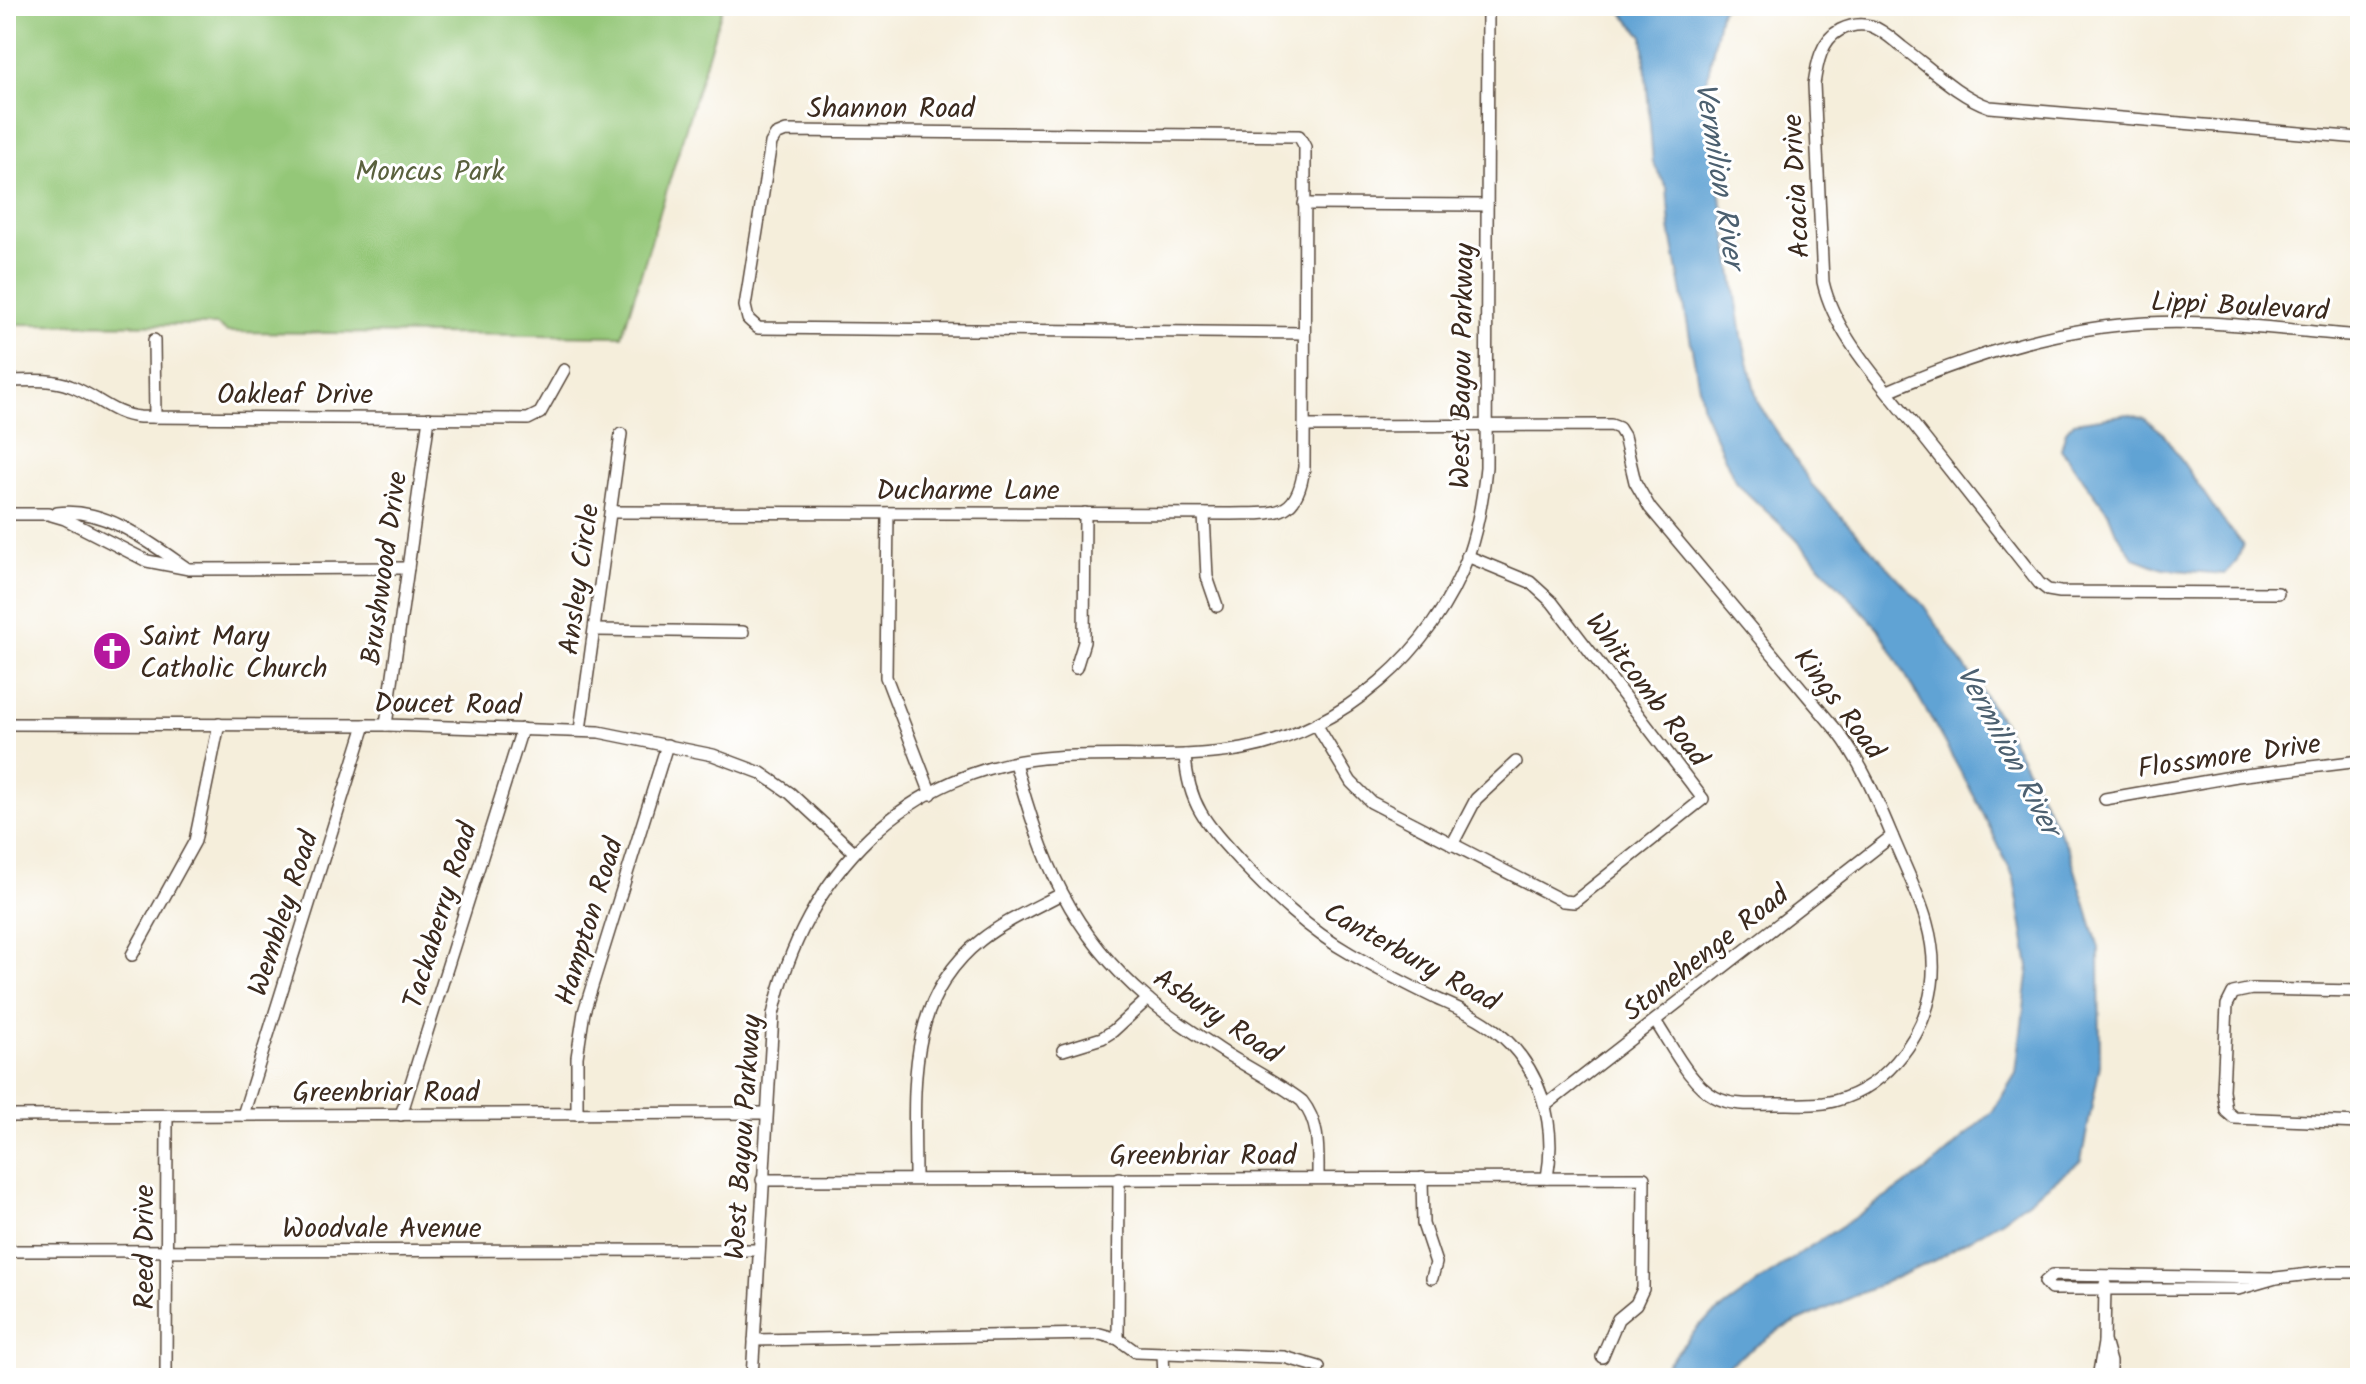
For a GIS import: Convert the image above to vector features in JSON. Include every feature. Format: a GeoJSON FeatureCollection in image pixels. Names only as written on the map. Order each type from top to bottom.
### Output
{"type":"FeatureCollection","features":[{"type":"Feature","properties":{"kind":"street","name":"West Bayou Parkway"},"geometry":{"type":"LineString","coordinates":[[752,1378],[773,1015],[787,961],[808,914],[854,852],[894,817],[931,794],[975,774],[1015,763],[1055,757],[1185,755],[1261,745],[1316,724],[1361,696],[1409,651],[1444,604],[1467,556],[1484,494],[1487,426],[1488,6]]}},
{"type":"Feature","properties":{"kind":"street","name":"Acacia Drive"},"geometry":{"type":"LineString","coordinates":[[2278,593],[2048,590],[2039,583],[1888,391],[1833,313],[1823,282],[1814,84],[1818,60],[1826,41],[1844,28],[1861,25],[1880,30],[1969,97],[1990,107],[2360,138]]}},
{"type":"Feature","properties":{"kind":"street","name":"Shannon Road"},"geometry":{"type":"LineString","coordinates":[[1303,476],[1304,426],[1305,147],[1301,138],[1293,134],[786,131],[776,135],[771,143],[745,306],[753,325],[764,330],[1304,333]]}},
{"type":"Feature","properties":{"kind":"street"},"geometry":{"type":"LineString","coordinates":[[1304,204],[1487,205]]}},
{"type":"Feature","properties":{"kind":"street","name":"Lippi Boulevard"},"geometry":{"type":"LineString","coordinates":[[1888,391],[1956,363],[1998,350],[2056,336],[2129,324],[2180,322],[2360,336]]}},
{"type":"Feature","properties":{"kind":"street"},"geometry":{"type":"LineString","coordinates":[[154,340],[155,417]]}},
{"type":"Feature","properties":{"kind":"street","name":"Oakleaf Drive"},"geometry":{"type":"LineString","coordinates":[[6,381],[60,383],[83,392],[113,411],[131,416],[532,418],[540,413],[564,370]]}},
{"type":"Feature","properties":{"kind":"street","name":"Brushwood Drive"},"geometry":{"type":"LineString","coordinates":[[386,725],[429,418]]}},
{"type":"Feature","properties":{"kind":"street","name":"Kings Road"},"geometry":{"type":"LineString","coordinates":[[1304,426],[1611,425],[1622,430],[1632,472],[1645,501],[1850,748],[1865,773],[1927,923],[1933,950],[1930,993],[1923,1021],[1905,1052],[1885,1073],[1855,1091],[1824,1103],[1728,1102],[1704,1089],[1655,1021]]}},
{"type":"Feature","properties":{"kind":"street","name":"Ansley Circle"},"geometry":{"type":"LineString","coordinates":[[580,730],[621,434]]}},
{"type":"Feature","properties":{"kind":"street","name":"Ducharme Lane"},"geometry":{"type":"LineString","coordinates":[[611,512],[1269,514],[1284,511],[1297,497],[1303,476]]}},
{"type":"Feature","properties":{"kind":"street"},"geometry":{"type":"LineString","coordinates":[[6,514],[72,511],[98,517],[138,536],[189,569]]}},
{"type":"Feature","properties":{"kind":"street"},"geometry":{"type":"LineString","coordinates":[[888,513],[886,677],[931,794]]}},
{"type":"Feature","properties":{"kind":"street"},"geometry":{"type":"LineString","coordinates":[[1076,668],[1084,642],[1085,513]]}},
{"type":"Feature","properties":{"kind":"street"},"geometry":{"type":"LineString","coordinates":[[48,514],[73,522],[147,561],[189,569],[408,568]]}},
{"type":"Feature","properties":{"kind":"street"},"geometry":{"type":"LineString","coordinates":[[1204,514],[1207,577],[1217,606]]}},
{"type":"Feature","properties":{"kind":"street","name":"Whitcomb Road"},"geometry":{"type":"LineString","coordinates":[[1316,724],[1343,771],[1360,793],[1383,809],[1563,901],[1574,902],[1703,799],[1552,602],[1530,582],[1467,556]]}},
{"type":"Feature","properties":{"kind":"street"},"geometry":{"type":"LineString","coordinates":[[596,630],[743,632]]}},
{"type":"Feature","properties":{"kind":"street","name":"Doucet Road"},"geometry":{"type":"LineString","coordinates":[[6,724],[386,725],[580,730],[713,755],[761,773],[790,793],[854,852]]}},
{"type":"Feature","properties":{"kind":"street"},"geometry":{"type":"LineString","coordinates":[[132,955],[195,841],[219,724]]}},
{"type":"Feature","properties":{"kind":"street","name":"Wembley Road"},"geometry":{"type":"LineString","coordinates":[[243,1115],[365,725]]}},
{"type":"Feature","properties":{"kind":"street","name":"Tackaberry Road"},"geometry":{"type":"LineString","coordinates":[[401,1115],[522,729]]}},
{"type":"Feature","properties":{"kind":"street","name":"Hampton Road"},"geometry":{"type":"LineString","coordinates":[[577,1114],[577,1057],[584,1012],[667,745]]}},
{"type":"Feature","properties":{"kind":"street","name":"Canterbury Road"},"geometry":{"type":"LineString","coordinates":[[1185,755],[1191,793],[1203,819],[1274,897],[1306,925],[1338,946],[1495,1029],[1520,1056],[1546,1105],[1550,1150],[1547,1178]]}},
{"type":"Feature","properties":{"kind":"street","name":"Flossmore Drive"},"geometry":{"type":"LineString","coordinates":[[2105,799],[2237,776],[2360,761]]}},
{"type":"Feature","properties":{"kind":"street"},"geometry":{"type":"LineString","coordinates":[[1452,845],[1476,799],[1516,762]]}},
{"type":"Feature","properties":{"kind":"street","name":"Asbury Road"},"geometry":{"type":"LineString","coordinates":[[1015,763],[1037,838],[1061,894],[1080,925],[1105,956],[1148,999],[1223,1052],[1302,1101],[1311,1112],[1316,1127],[1318,1177]]}},
{"type":"Feature","properties":{"kind":"street","name":"Stonehenge Road"},"geometry":{"type":"LineString","coordinates":[[1546,1105],[1892,836]]}},
{"type":"Feature","properties":{"kind":"street"},"geometry":{"type":"LineString","coordinates":[[915,1178],[915,1066],[922,1027],[938,991],[954,966],[982,939],[1061,894]]}},
{"type":"Feature","properties":{"kind":"street"},"geometry":{"type":"LineString","coordinates":[[2360,991],[2252,989],[2233,993],[2227,1005],[2223,1090],[2226,1111],[2234,1118],[2360,1123]]}},
{"type":"Feature","properties":{"kind":"street"},"geometry":{"type":"LineString","coordinates":[[1063,1050],[1102,1038],[1148,999]]}},
{"type":"Feature","properties":{"kind":"street","name":"Greenbriar Road"},"geometry":{"type":"LineString","coordinates":[[6,1116],[766,1113]]}},
{"type":"Feature","properties":{"kind":"street","name":"Reed Drive"},"geometry":{"type":"LineString","coordinates":[[166,1378],[167,1116]]}},
{"type":"Feature","properties":{"kind":"street"},"geometry":{"type":"LineString","coordinates":[[1118,1339],[1119,1178]]}},
{"type":"Feature","properties":{"kind":"street"},"geometry":{"type":"LineString","coordinates":[[1422,1178],[1423,1224],[1436,1263],[1432,1278]]}},
{"type":"Feature","properties":{"kind":"street","name":"Greenbriar Road"},"geometry":{"type":"LineString","coordinates":[[762,1180],[1644,1178],[1643,1289],[1636,1304],[1618,1319],[1602,1357]]}},
{"type":"Feature","properties":{"kind":"street","name":"Woodvale Avenue"},"geometry":{"type":"LineString","coordinates":[[6,1251],[758,1250]]}},
{"type":"Feature","properties":{"kind":"street"},"geometry":{"type":"LineString","coordinates":[[2276,1278],[2238,1289],[2051,1289],[2045,1282],[2053,1275],[2276,1278],[2360,1272]]}},
{"type":"Feature","properties":{"kind":"street"},"geometry":{"type":"LineString","coordinates":[[2098,1378],[2104,1341],[2106,1276]]}},
{"type":"Feature","properties":{"kind":"street"},"geometry":{"type":"LineString","coordinates":[[754,1340],[1100,1334],[1118,1339],[1133,1352],[1284,1357],[1319,1367]]}},
{"type":"Feature","properties":{"kind":"street"},"geometry":{"type":"LineString","coordinates":[[2104,1341],[2110,1362],[2110,1378]]}},
{"type":"Feature","properties":{"kind":"street"},"geometry":{"type":"LineString","coordinates":[[1163,1353],[1164,1378]]}},
{"type":"Feature","properties":{"kind":"green space","name":"Moncus Park"},"geometry":{"type":"Polygon","coordinates":[[[6,6],[723,6],[622,336],[227,332],[217,325],[6,324],[6,6]]]}},
{"type":"Feature","properties":{"kind":"water","name":"Vermilion River"},"geometry":{"type":"Polygon","coordinates":[[[1616,6],[1724,6],[1705,91],[1742,336],[1758,403],[1812,485],[1924,606],[2003,723],[2069,850],[2099,948],[2100,1065],[2081,1161],[2002,1220],[1935,1260],[1781,1329],[1709,1378],[1655,1378],[1700,1325],[1791,1259],[1926,1171],[1993,1111],[2016,1073],[2029,967],[2014,878],[1979,805],[1929,715],[1878,628],[1794,537],[1736,483],[1703,409],[1670,228],[1667,188],[1653,163],[1643,36],[1616,6]]]}},
{"type":"Feature","properties":{"kind":"water"},"geometry":{"type":"Polygon","coordinates":[[[2128,414],[2145,419],[2162,432],[2223,521],[2243,544],[2237,561],[2225,574],[2163,569],[2134,558],[2116,532],[2108,512],[2061,449],[2066,431],[2074,422],[2128,414]]]}},
{"type":"Feature","properties":{"kind":"place","name":"Saint Mary Catholic Church"},"geometry":{"type":"Point","coordinates":[112,651]}}]}
